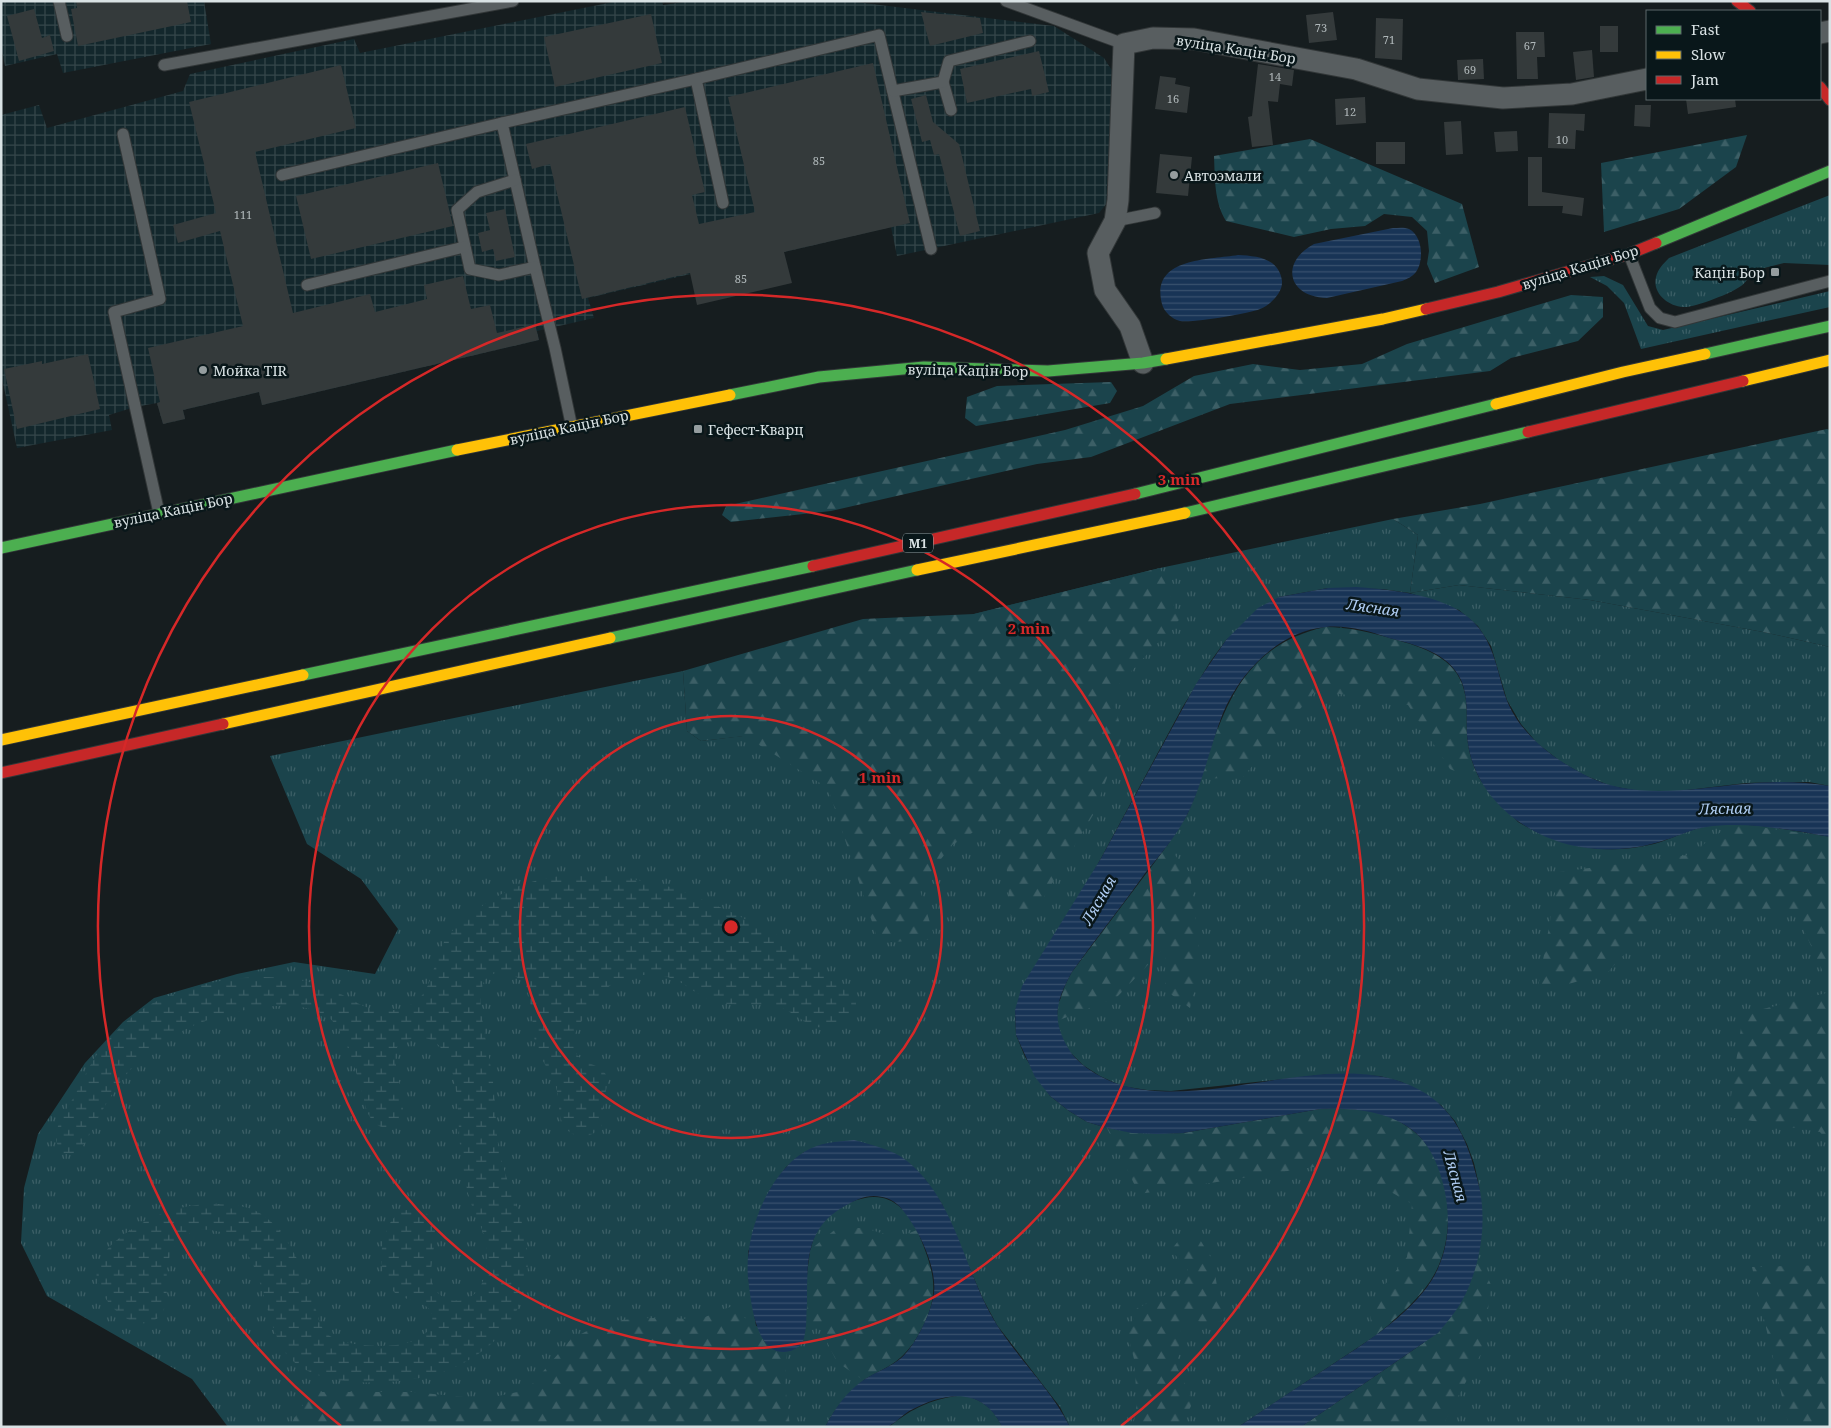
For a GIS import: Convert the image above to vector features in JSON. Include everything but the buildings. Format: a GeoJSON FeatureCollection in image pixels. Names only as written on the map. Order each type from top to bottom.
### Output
{"type":"FeatureCollection","features":[{"type":"Feature","properties":{"kind":"main road"},"geometry":{"type":"LineString","coordinates":[[1737,1],[1749,10]]}},
{"type":"Feature","properties":{"kind":"main road"},"geometry":{"type":"LineString","coordinates":[[1821,89],[1830,100]]}},
{"type":"Feature","properties":{"kind":"main road","name":"вуліца Кацін Бор"},"geometry":{"type":"LineString","coordinates":[[1,548],[452,451],[819,377],[924,367],[1048,371],[1144,363],[1383,319],[1498,292],[1629,254],[1830,171]]}},
{"type":"Feature","properties":{"kind":"main road","name":"М1"},"geometry":{"type":"LineString","coordinates":[[1,740],[886,550],[1142,493],[1623,372],[1830,326]]}},
{"type":"Feature","properties":{"kind":"main road","name":"М1"},"geometry":{"type":"LineString","coordinates":[[1,773],[900,574],[1151,521],[1830,360]]}},
{"type":"Feature","properties":{"kind":"street","name":"вуліца Кацін Бор"},"geometry":{"type":"LineString","coordinates":[[1124,44],[1153,38],[1194,39],[1356,69],[1418,89],[1503,98],[1572,94],[1646,79]]}},
{"type":"Feature","properties":{"kind":"street"},"geometry":{"type":"LineString","coordinates":[[1124,44],[1118,200],[1115,221],[1098,253],[1105,290],[1130,326],[1144,363]]}},
{"type":"Feature","properties":{"kind":"lane"},"geometry":{"type":"LineString","coordinates":[[60,1],[67,36]]}},
{"type":"Feature","properties":{"kind":"lane"},"geometry":{"type":"LineString","coordinates":[[164,65],[513,1]]}},
{"type":"Feature","properties":{"kind":"lane"},"geometry":{"type":"LineString","coordinates":[[1006,1],[1124,44]]}},
{"type":"Feature","properties":{"kind":"lane"},"geometry":{"type":"LineString","coordinates":[[282,175],[696,79],[879,34],[931,249]]}},
{"type":"Feature","properties":{"kind":"lane"},"geometry":{"type":"LineString","coordinates":[[951,110],[943,82],[949,61],[1030,42]]}},
{"type":"Feature","properties":{"kind":"lane"},"geometry":{"type":"LineString","coordinates":[[696,79],[723,203]]}},
{"type":"Feature","properties":{"kind":"lane"},"geometry":{"type":"LineString","coordinates":[[893,91],[943,82]]}},
{"type":"Feature","properties":{"kind":"lane"},"geometry":{"type":"LineString","coordinates":[[502,123],[572,428]]}},
{"type":"Feature","properties":{"kind":"lane"},"geometry":{"type":"LineString","coordinates":[[123,134],[160,298],[114,312],[159,513]]}},
{"type":"Feature","properties":{"kind":"lane"},"geometry":{"type":"LineString","coordinates":[[515,180],[477,192],[457,210],[464,248],[470,269],[499,275],[534,267]]}},
{"type":"Feature","properties":{"kind":"lane"},"geometry":{"type":"LineString","coordinates":[[1115,221],[1155,214]]}},
{"type":"Feature","properties":{"kind":"lane"},"geometry":{"type":"LineString","coordinates":[[306,285],[464,248]]}},
{"type":"Feature","properties":{"kind":"lane"},"geometry":{"type":"LineString","coordinates":[[1629,254],[1650,308],[1660,318],[1675,322],[1830,281]]}},
{"type":"Feature","properties":{"kind":"shaded area"},"geometry":{"type":"Polygon","coordinates":[[[1,1],[204,1],[211,44],[63,73],[57,54],[5,66],[1,47],[1,1]]]}},
{"type":"Feature","properties":{"kind":"shaded area"},"geometry":{"type":"Polygon","coordinates":[[[618,1],[662,1],[663,5],[692,1],[847,1],[1054,26],[1104,58],[1113,72],[1107,203],[1099,213],[897,256],[891,227],[588,298],[594,318],[537,331],[539,340],[262,405],[259,392],[183,410],[185,419],[163,424],[157,403],[135,407],[109,415],[112,430],[17,448],[1,374],[1,115],[39,105],[47,128],[183,91],[190,74],[354,39],[360,53],[618,1]]]}},
{"type":"Feature","properties":{"kind":"green space"},"geometry":{"type":"Polygon","coordinates":[[[1747,135],[1736,167],[1679,209],[1604,232],[1601,163],[1747,135]]]}},
{"type":"Feature","properties":{"kind":"green space"},"geometry":{"type":"Polygon","coordinates":[[[1310,139],[1462,204],[1479,267],[1435,283],[1427,264],[1429,251],[1427,231],[1412,217],[1384,214],[1365,226],[1331,229],[1294,237],[1226,221],[1217,198],[1214,156],[1310,139]]]}},
{"type":"Feature","properties":{"kind":"green space"},"geometry":{"type":"Polygon","coordinates":[[[1830,195],[1830,265],[1784,263],[1752,271],[1744,283],[1736,289],[1713,300],[1688,307],[1672,304],[1662,298],[1656,288],[1655,283],[1659,269],[1669,258],[1830,195]]]}},
{"type":"Feature","properties":{"kind":"green space"},"geometry":{"type":"Polygon","coordinates":[[[1604,276],[1623,285],[1648,326],[1663,330],[1830,291],[1830,307],[1641,349],[1624,303],[1607,286],[1590,277],[1604,276]]]}},
{"type":"Feature","properties":{"kind":"green space"},"geometry":{"type":"Polygon","coordinates":[[[1571,295],[1603,297],[1603,317],[1578,341],[1511,358],[1490,371],[1230,404],[1091,457],[1037,464],[831,511],[731,522],[722,515],[726,506],[1065,430],[1143,406],[1194,376],[1253,364],[1300,370],[1362,364],[1407,344],[1571,295]]]}},
{"type":"Feature","properties":{"kind":"green space"},"geometry":{"type":"Polygon","coordinates":[[[1111,382],[1117,391],[1110,403],[976,426],[965,418],[967,397],[997,386],[1111,382]]]}},
{"type":"Feature","properties":{"kind":"green space"},"geometry":{"type":"Polygon","coordinates":[[[1827,429],[1830,430],[1830,647],[1763,632],[1590,600],[1459,585],[1410,593],[1418,535],[1393,519],[1480,504],[1827,429]]]}},
{"type":"Feature","properties":{"kind":"green space"},"geometry":{"type":"Polygon","coordinates":[[[1393,519],[1418,535],[1410,593],[1382,589],[1328,588],[1279,597],[1226,640],[1182,708],[1100,860],[1015,1010],[1016,1035],[1025,1057],[1050,1096],[1087,1122],[1107,1128],[1433,1155],[1392,1322],[1375,1336],[1238,1427],[1070,1427],[1060,1407],[997,1325],[983,1299],[942,1204],[925,1179],[804,1152],[786,1167],[771,1188],[748,1252],[748,1276],[756,1326],[803,1341],[808,1268],[813,1241],[821,1224],[841,1207],[865,1198],[880,1197],[887,1199],[899,1206],[909,1217],[916,1229],[918,1242],[914,1343],[876,1370],[853,1390],[833,1413],[825,1427],[228,1427],[192,1379],[47,1296],[21,1243],[24,1188],[38,1134],[85,1063],[123,1022],[154,998],[237,974],[294,962],[375,974],[398,929],[361,879],[307,844],[270,756],[683,671],[687,731],[701,741],[769,733],[974,614],[1160,568],[1393,519]]]}},
{"type":"Feature","properties":{"kind":"green space"},"geometry":{"type":"Polygon","coordinates":[[[1160,568],[1179,620],[1111,693],[1123,735],[1093,815],[1038,907],[1011,918],[1002,815],[952,845],[919,887],[935,939],[879,943],[828,788],[745,736],[701,741],[687,731],[683,671],[863,619],[974,614],[1160,568]]]}},
{"type":"Feature","properties":{"kind":"green space"},"geometry":{"type":"Polygon","coordinates":[[[1459,585],[1590,600],[1763,632],[1830,647],[1830,786],[1809,782],[1777,782],[1746,783],[1670,792],[1639,791],[1611,786],[1584,775],[1560,761],[1537,743],[1521,724],[1507,700],[1491,646],[1478,626],[1459,610],[1410,593],[1459,585]]]}},
{"type":"Feature","properties":{"kind":"green space"},"geometry":{"type":"Polygon","coordinates":[[[1325,627],[1359,630],[1384,636],[1426,650],[1446,661],[1454,669],[1464,690],[1469,749],[1473,764],[1482,783],[1450,769],[1408,705],[1316,690],[1243,777],[1201,779],[1228,704],[1240,683],[1255,664],[1274,649],[1297,636],[1325,627]]]}},
{"type":"Feature","properties":{"kind":"green space"},"geometry":{"type":"Polygon","coordinates":[[[1341,627],[1518,822],[1550,838],[1584,847],[1601,849],[1636,848],[1667,840],[1701,827],[1723,825],[1769,827],[1830,837],[1830,1427],[1301,1427],[1422,1346],[1482,1228],[1479,1185],[1474,1163],[1455,1121],[1441,1105],[1402,1082],[1380,1076],[1330,1074],[1171,1091],[1147,1090],[1122,1086],[1100,1076],[1083,1065],[1069,1051],[1061,1036],[1057,1021],[1058,1003],[1187,815],[1217,729],[1341,627]]]}},
{"type":"Feature","properties":{"kind":"green space"},"geometry":{"type":"Polygon","coordinates":[[[1731,825],[1830,837],[1830,987],[1795,911],[1660,915],[1607,973],[1537,993],[1559,872],[1688,855],[1731,825]]]}},
{"type":"Feature","properties":{"kind":"green space"},"geometry":{"type":"Polygon","coordinates":[[[1167,846],[1190,873],[1200,959],[1190,1008],[1165,990],[1166,946],[1117,997],[1057,1021],[1058,1008],[1072,972],[1167,846]]]}},
{"type":"Feature","properties":{"kind":"green space"},"geometry":{"type":"Polygon","coordinates":[[[588,874],[624,877],[675,888],[731,912],[779,936],[849,993],[856,1004],[852,1017],[834,1027],[820,1027],[809,1024],[788,1011],[770,1005],[719,1003],[704,997],[677,980],[663,976],[638,975],[617,982],[608,987],[592,1004],[578,1027],[573,1040],[577,1055],[599,1068],[607,1077],[603,1103],[603,1122],[599,1129],[593,1133],[581,1136],[575,1135],[564,1127],[556,1087],[535,1041],[530,1003],[522,982],[514,975],[501,973],[488,976],[482,988],[481,1007],[484,1034],[492,1072],[498,1142],[505,1173],[524,1229],[528,1266],[524,1290],[516,1311],[504,1330],[488,1346],[469,1360],[448,1370],[409,1380],[374,1383],[338,1380],[306,1370],[293,1361],[282,1346],[273,1328],[254,1266],[244,1248],[230,1236],[210,1230],[199,1230],[190,1233],[174,1247],[167,1271],[165,1306],[161,1314],[153,1321],[143,1323],[132,1321],[112,1307],[104,1296],[96,1274],[98,1264],[106,1250],[127,1233],[156,1216],[188,1206],[205,1204],[249,1208],[265,1217],[275,1226],[284,1236],[298,1261],[309,1287],[321,1325],[333,1338],[341,1341],[376,1346],[402,1344],[414,1341],[424,1335],[430,1327],[432,1314],[430,1310],[422,1304],[398,1295],[386,1280],[383,1270],[382,1249],[384,1238],[387,1228],[399,1213],[415,1210],[427,1214],[433,1222],[435,1232],[431,1270],[432,1282],[437,1292],[445,1298],[455,1301],[470,1297],[476,1292],[481,1286],[486,1269],[486,1244],[470,1200],[465,1179],[453,1073],[440,1046],[429,1039],[419,1038],[402,1041],[396,1049],[396,1067],[403,1109],[402,1118],[398,1124],[391,1128],[379,1126],[369,1115],[350,1054],[334,1023],[328,1017],[308,1008],[273,1006],[225,1014],[210,1019],[182,1031],[157,1046],[128,1072],[78,1151],[64,1154],[56,1140],[56,1132],[62,1117],[98,1052],[130,1019],[142,1009],[155,1002],[194,987],[214,982],[256,977],[297,980],[317,984],[330,988],[371,1009],[382,1011],[408,1006],[417,1001],[428,986],[441,947],[446,939],[474,911],[518,886],[558,876],[588,874]]]}},
{"type":"Feature","properties":{"kind":"green space"},"geometry":{"type":"Polygon","coordinates":[[[1830,992],[1830,1145],[1820,1132],[1728,1117],[1743,1014],[1830,992]]]}},
{"type":"Feature","properties":{"kind":"green space"},"geometry":{"type":"Polygon","coordinates":[[[1341,1108],[1372,1111],[1390,1116],[1418,1135],[1431,1151],[1439,1167],[1448,1203],[1446,1240],[1442,1258],[1435,1273],[1416,1299],[1375,1336],[1368,1306],[1407,1257],[1412,1204],[1340,1163],[1139,1194],[1107,1128],[1133,1133],[1183,1133],[1320,1109],[1341,1108]]]}},
{"type":"Feature","properties":{"kind":"green space"},"geometry":{"type":"Polygon","coordinates":[[[837,1228],[865,1228],[897,1238],[917,1230],[931,1268],[933,1292],[928,1316],[912,1345],[896,1361],[863,1380],[837,1362],[820,1328],[806,1326],[810,1250],[837,1228]]]}},
{"type":"Feature","properties":{"kind":"green space"},"geometry":{"type":"Polygon","coordinates":[[[1199,1238],[1213,1261],[1217,1286],[1223,1301],[1223,1320],[1211,1325],[1197,1321],[1181,1330],[1177,1367],[1189,1392],[1191,1406],[1182,1424],[1178,1427],[1133,1427],[1137,1403],[1134,1359],[1128,1335],[1137,1308],[1183,1287],[1188,1270],[1171,1250],[1180,1239],[1199,1238]]]}},
{"type":"Feature","properties":{"kind":"green space"},"geometry":{"type":"Polygon","coordinates":[[[1478,1255],[1491,1285],[1483,1350],[1446,1419],[1444,1427],[1301,1427],[1438,1333],[1463,1296],[1478,1255]]]}},
{"type":"Feature","properties":{"kind":"green space"},"geometry":{"type":"Polygon","coordinates":[[[1830,1265],[1830,1427],[1789,1427],[1752,1267],[1830,1265]]]}},
{"type":"Feature","properties":{"kind":"green space"},"geometry":{"type":"Polygon","coordinates":[[[730,1307],[756,1326],[764,1341],[772,1348],[787,1352],[785,1384],[790,1427],[289,1427],[311,1392],[413,1392],[484,1399],[527,1390],[571,1339],[607,1321],[650,1318],[700,1319],[730,1307]]]}},
{"type":"Feature","properties":{"kind":"green space"},"geometry":{"type":"Polygon","coordinates":[[[965,1395],[987,1406],[1002,1427],[889,1427],[924,1405],[943,1398],[965,1395]]]}},
{"type":"Feature","properties":{"kind":"water"},"geometry":{"type":"Polygon","coordinates":[[[1393,228],[1409,229],[1414,232],[1421,249],[1419,267],[1409,278],[1327,298],[1303,292],[1296,285],[1293,269],[1296,260],[1303,251],[1314,244],[1393,228]]]}},
{"type":"Feature","properties":{"kind":"water"},"geometry":{"type":"Polygon","coordinates":[[[1238,255],[1266,260],[1277,267],[1282,285],[1278,294],[1268,305],[1244,313],[1196,321],[1180,321],[1174,319],[1166,312],[1162,304],[1161,289],[1164,278],[1173,270],[1184,264],[1197,261],[1238,255]]]}},
{"type":"Feature","properties":{"kind":"water","name":"Лясная"},"geometry":{"type":"Polygon","coordinates":[[[1356,587],[1422,596],[1455,608],[1468,617],[1479,628],[1489,644],[1506,698],[1519,722],[1537,743],[1571,768],[1602,782],[1622,788],[1641,790],[1682,790],[1776,782],[1797,782],[1830,786],[1830,837],[1768,827],[1721,825],[1701,828],[1652,844],[1624,849],[1595,849],[1554,840],[1524,825],[1510,815],[1487,791],[1478,776],[1468,744],[1464,688],[1455,670],[1440,656],[1420,647],[1374,633],[1350,628],[1326,627],[1292,636],[1263,656],[1230,698],[1218,726],[1198,790],[1183,823],[1072,972],[1063,991],[1058,1009],[1059,1026],[1062,1036],[1069,1050],[1080,1062],[1090,1070],[1123,1086],[1161,1091],[1200,1090],[1325,1074],[1365,1074],[1402,1082],[1419,1089],[1433,1098],[1444,1109],[1462,1134],[1478,1182],[1481,1196],[1482,1226],[1478,1257],[1469,1286],[1463,1299],[1438,1333],[1301,1427],[1238,1427],[1382,1331],[1415,1302],[1424,1291],[1434,1276],[1441,1260],[1448,1226],[1445,1191],[1434,1158],[1425,1143],[1414,1131],[1400,1122],[1385,1116],[1353,1109],[1320,1109],[1183,1133],[1132,1133],[1087,1122],[1050,1096],[1035,1077],[1016,1035],[1015,1010],[1022,986],[1100,860],[1196,684],[1226,640],[1258,608],[1279,597],[1328,588],[1356,587]]]}},
{"type":"Feature","properties":{"kind":"water"},"geometry":{"type":"Polygon","coordinates":[[[854,1140],[895,1153],[924,1177],[938,1196],[949,1217],[976,1283],[997,1325],[1054,1400],[1070,1427],[1002,1427],[994,1414],[985,1405],[974,1399],[962,1396],[937,1399],[924,1404],[885,1427],[825,1427],[847,1394],[865,1379],[896,1362],[906,1353],[923,1325],[931,1307],[934,1293],[934,1282],[929,1259],[919,1235],[906,1214],[891,1200],[880,1196],[864,1197],[829,1217],[820,1228],[814,1240],[808,1268],[806,1330],[801,1345],[790,1351],[778,1351],[769,1346],[762,1338],[753,1313],[748,1278],[750,1244],[761,1208],[779,1175],[804,1152],[822,1144],[854,1140]]]}},
{"type":"Feature","properties":{"kind":"traffic: fast"},"geometry":{"type":"LineString","coordinates":[[1656,243],[1830,171]]}},
{"type":"Feature","properties":{"kind":"traffic: fast"},"geometry":{"type":"LineString","coordinates":[[1705,354],[1830,326]]}},
{"type":"Feature","properties":{"kind":"traffic: fast"},"geometry":{"type":"LineString","coordinates":[[730,395],[819,377],[924,367],[1048,371],[1143,363],[1166,359]]}},
{"type":"Feature","properties":{"kind":"traffic: fast"},"geometry":{"type":"LineString","coordinates":[[1135,494],[1496,404]]}},
{"type":"Feature","properties":{"kind":"traffic: fast"},"geometry":{"type":"LineString","coordinates":[[1185,513],[1528,432]]}},
{"type":"Feature","properties":{"kind":"traffic: fast"},"geometry":{"type":"LineString","coordinates":[[1,548],[457,450]]}},
{"type":"Feature","properties":{"kind":"traffic: fast"},"geometry":{"type":"LineString","coordinates":[[303,675],[813,566]]}},
{"type":"Feature","properties":{"kind":"traffic: fast"},"geometry":{"type":"LineString","coordinates":[[610,638],[917,570]]}},
{"type":"Feature","properties":{"kind":"traffic: slow"},"geometry":{"type":"LineString","coordinates":[[1166,359],[1383,319],[1426,309]]}},
{"type":"Feature","properties":{"kind":"traffic: slow"},"geometry":{"type":"LineString","coordinates":[[1496,404],[1623,372],[1705,354]]}},
{"type":"Feature","properties":{"kind":"traffic: slow"},"geometry":{"type":"LineString","coordinates":[[1743,381],[1830,360]]}},
{"type":"Feature","properties":{"kind":"traffic: slow"},"geometry":{"type":"LineString","coordinates":[[457,450],[730,395]]}},
{"type":"Feature","properties":{"kind":"traffic: slow"},"geometry":{"type":"LineString","coordinates":[[917,570],[1185,513]]}},
{"type":"Feature","properties":{"kind":"traffic: slow"},"geometry":{"type":"LineString","coordinates":[[223,724],[610,638]]}},
{"type":"Feature","properties":{"kind":"traffic: slow"},"geometry":{"type":"LineString","coordinates":[[1,740],[303,675]]}},
{"type":"Feature","properties":{"kind":"traffic: jam"},"geometry":{"type":"LineString","coordinates":[[1737,1],[1749,10]]}},
{"type":"Feature","properties":{"kind":"traffic: jam"},"geometry":{"type":"LineString","coordinates":[[1821,88],[1830,100]]}},
{"type":"Feature","properties":{"kind":"traffic: jam"},"geometry":{"type":"LineString","coordinates":[[1426,309],[1498,292],[1629,254],[1656,243]]}},
{"type":"Feature","properties":{"kind":"traffic: jam"},"geometry":{"type":"LineString","coordinates":[[1528,432],[1743,381]]}},
{"type":"Feature","properties":{"kind":"traffic: jam"},"geometry":{"type":"LineString","coordinates":[[813,566],[1135,494]]}},
{"type":"Feature","properties":{"kind":"traffic: jam"},"geometry":{"type":"LineString","coordinates":[[1,773],[223,724]]}},
{"type":"Feature","properties":{"kind":"place","name":"Автоэмали"},"geometry":{"type":"Point","coordinates":[1174,175]}},
{"type":"Feature","properties":{"kind":"place","name":"Кацін Бор"},"geometry":{"type":"Point","coordinates":[1775,272]}},
{"type":"Feature","properties":{"kind":"place","name":"Мойка TIR"},"geometry":{"type":"Point","coordinates":[203,370]}},
{"type":"Feature","properties":{"kind":"place","name":"Гефест-Кварц"},"geometry":{"type":"Point","coordinates":[698,429]}}]}
